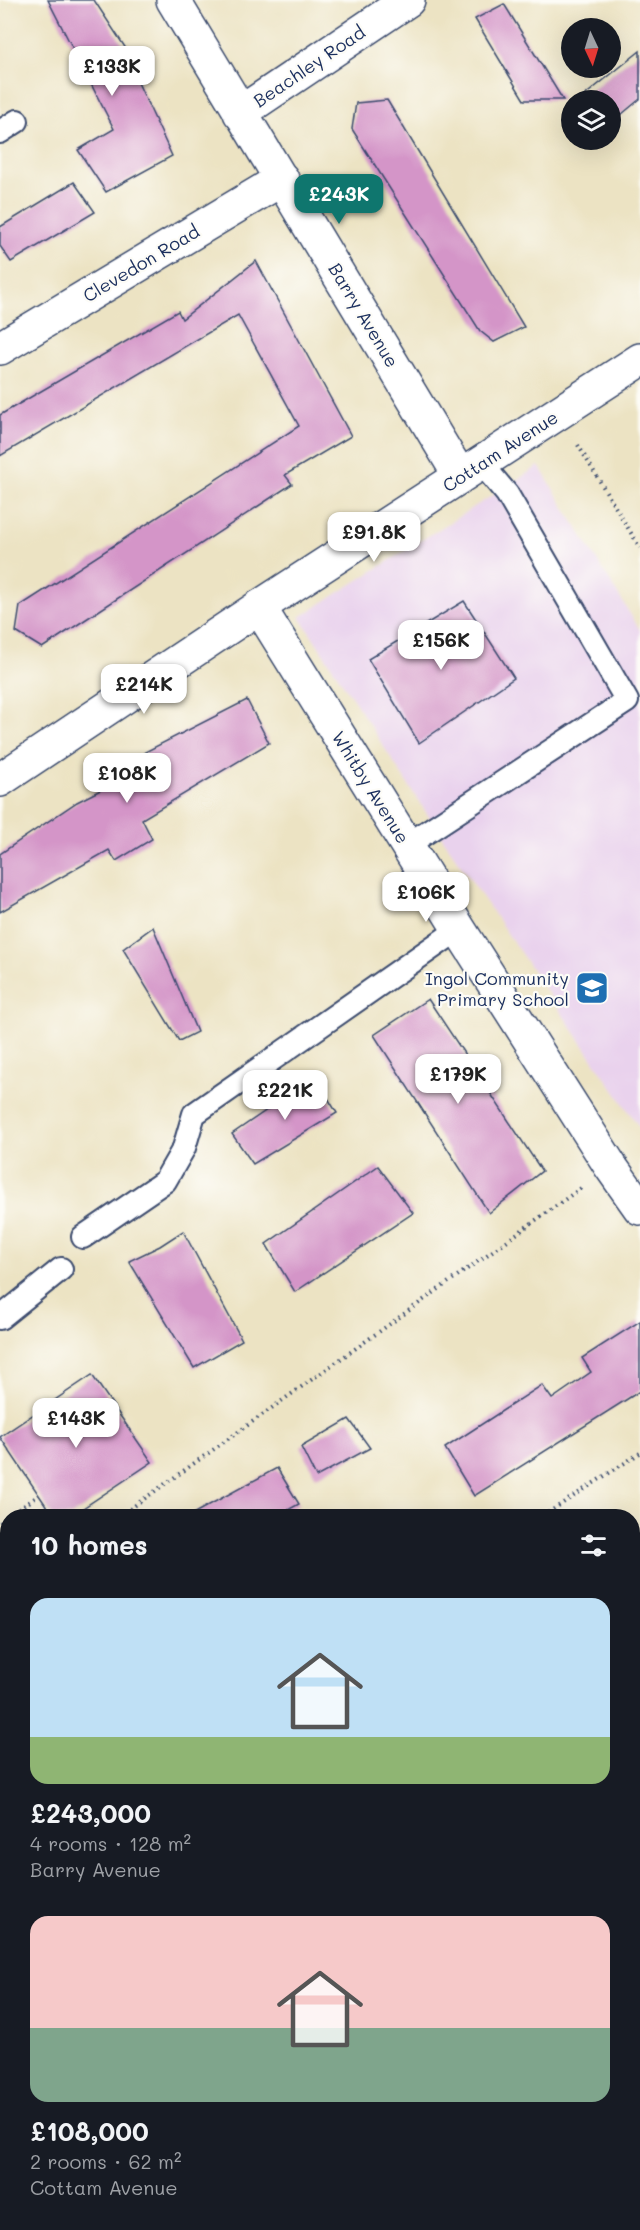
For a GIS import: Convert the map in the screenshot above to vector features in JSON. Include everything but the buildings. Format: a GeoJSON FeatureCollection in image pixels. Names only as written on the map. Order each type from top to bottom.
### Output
{"type":"FeatureCollection","features":[{"type":"Feature","properties":{"kind":"street","name":"Barry Avenue"},"geometry":{"type":"LineString","coordinates":[[173,0],[240,113],[471,469]]}},
{"type":"Feature","properties":{"kind":"street","name":"Beachley Road"},"geometry":{"type":"LineString","coordinates":[[240,113],[408,0]]}},
{"type":"Feature","properties":{"kind":"street","name":"Clevedon Road"},"geometry":{"type":"LineString","coordinates":[[0,348],[282,179]]}},
{"type":"Feature","properties":{"kind":"street","name":"Cottam Avenue"},"geometry":{"type":"LineString","coordinates":[[0,780],[259,607],[640,360]]}},
{"type":"Feature","properties":{"kind":"street","name":"Whitby Avenue"},"geometry":{"type":"LineString","coordinates":[[259,607],[459,929],[611,1167],[640,1208]]}},
{"type":"Feature","properties":{"kind":"lane"},"geometry":{"type":"LineString","coordinates":[[407,845],[627,701],[507,494],[471,469]]}},
{"type":"Feature","properties":{"kind":"lane"},"geometry":{"type":"LineString","coordinates":[[83,1237],[165,1181],[184,1148],[194,1113],[459,929]]}},
{"type":"Feature","properties":{"kind":"lane"},"geometry":{"type":"LineString","coordinates":[[0,1318],[62,1269]]}},
{"type":"Feature","properties":{"kind":"path"},"geometry":{"type":"LineString","coordinates":[[559,413],[640,548]]}},
{"type":"Feature","properties":{"kind":"path"},"geometry":{"type":"LineString","coordinates":[[130,1509],[611,1167]]}},
{"type":"Feature","properties":{"kind":"path"},"geometry":{"type":"LineString","coordinates":[[554,1509],[640,1453]]}},
{"type":"Feature","properties":{"kind":"path"},"geometry":{"type":"LineString","coordinates":[[19,1509],[39,1495]]}},
{"type":"Feature","properties":{"kind":"shaded area"},"geometry":{"type":"Polygon","coordinates":[[[539,466],[640,630],[640,1128],[449,848],[300,617],[539,466]]]}},
{"type":"Feature","properties":{"kind":"place","name":"Ingol Community Primary School"},"geometry":{"type":"Point","coordinates":[592,988]}}]}
